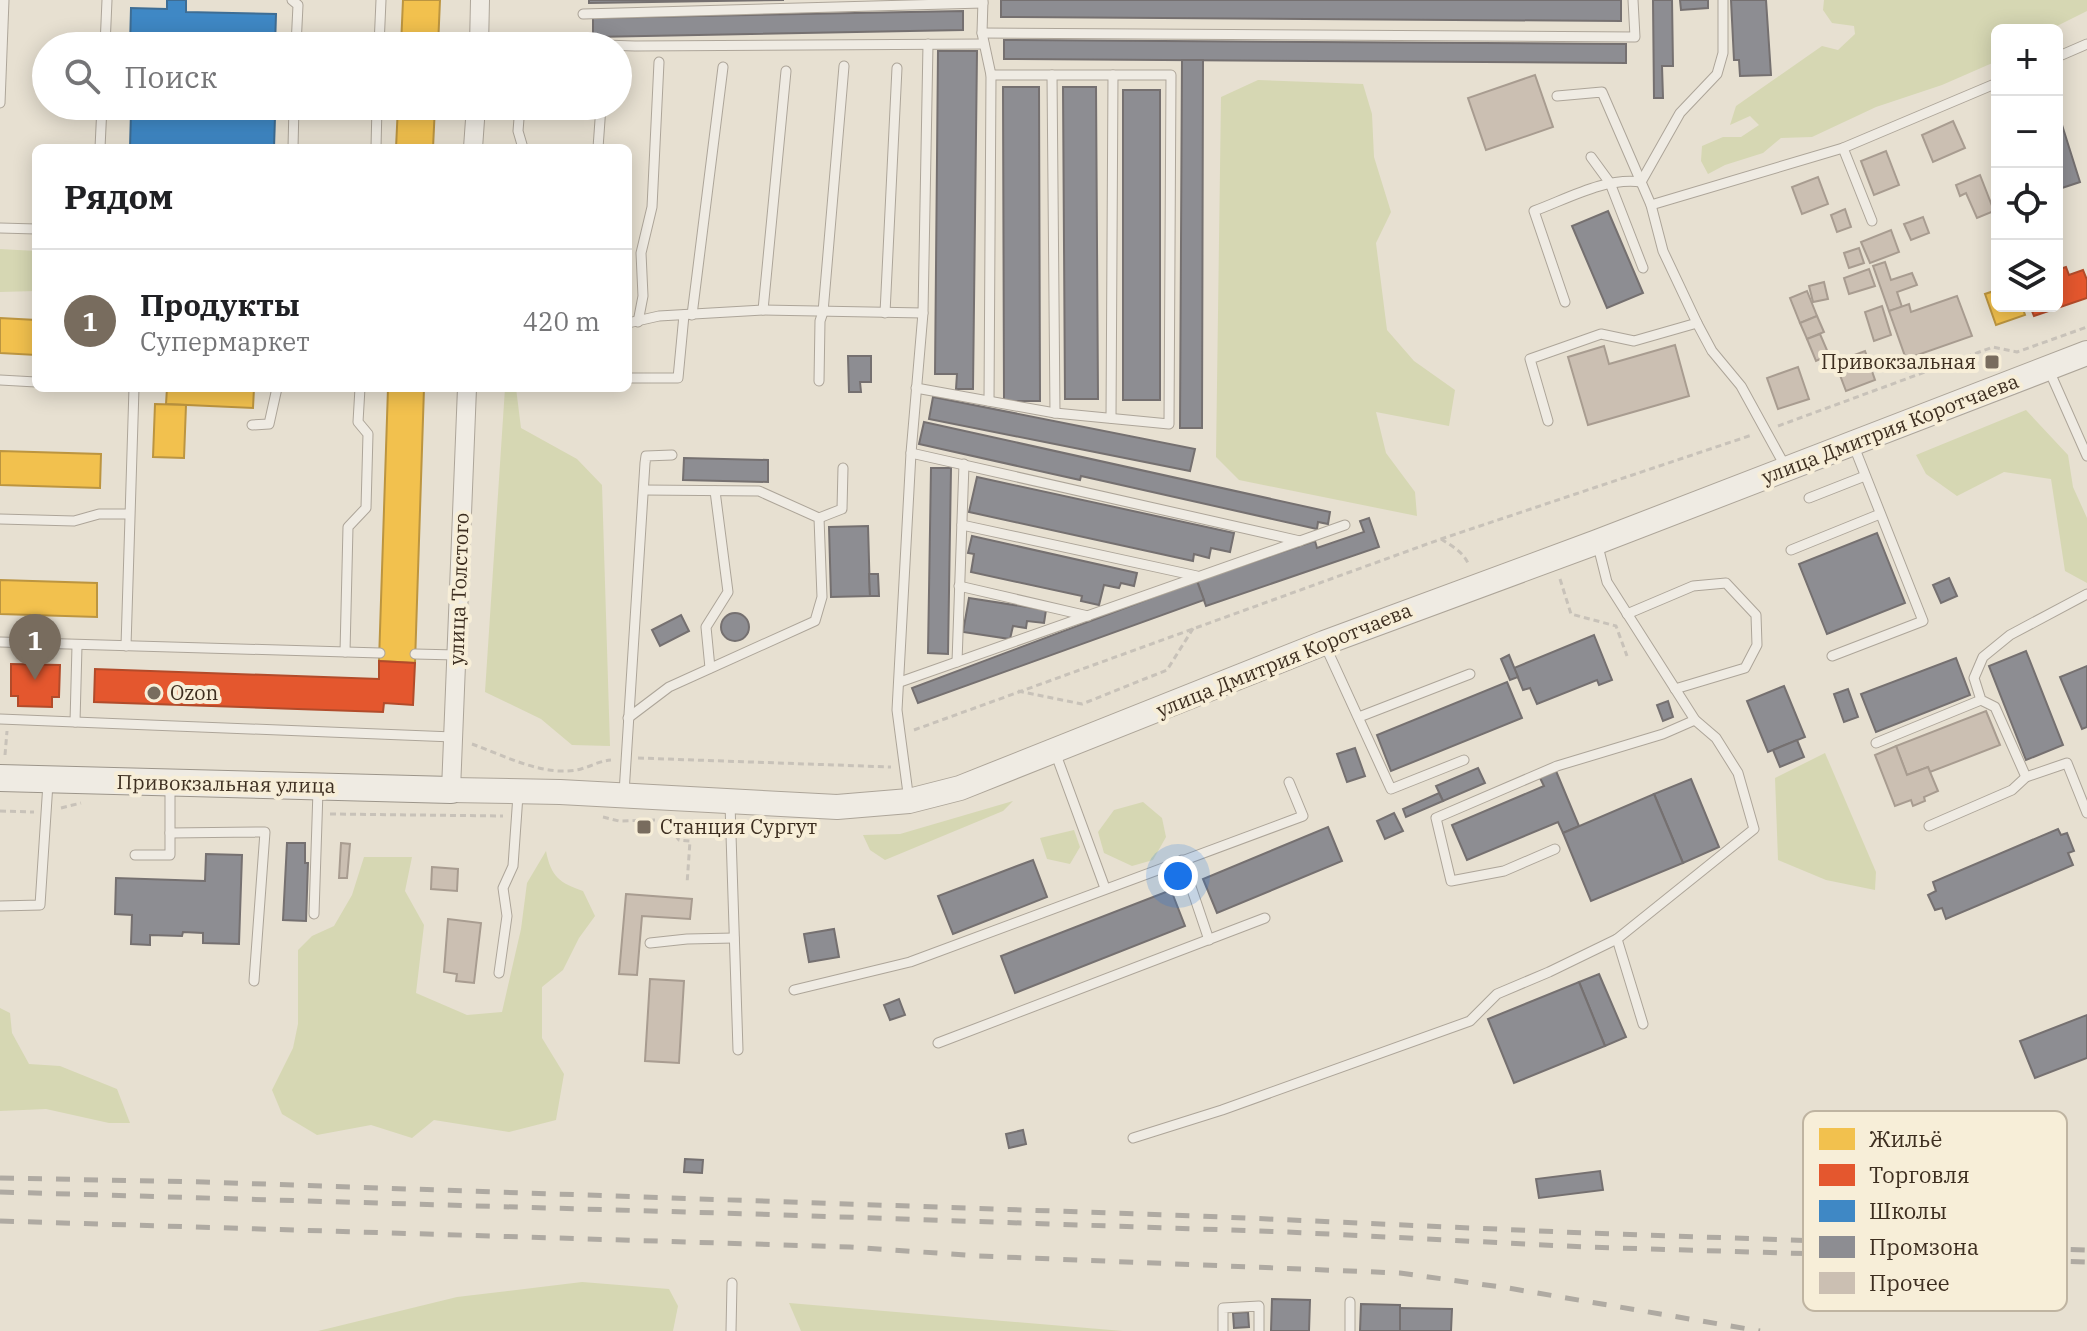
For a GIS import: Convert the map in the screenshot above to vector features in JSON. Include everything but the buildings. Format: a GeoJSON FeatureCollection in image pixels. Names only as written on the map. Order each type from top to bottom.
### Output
{"type":"FeatureCollection","features":[{"type":"Feature","properties":{"kind":"main road","name":"Привокзальная улица"},"geometry":{"type":"LineString","coordinates":[[0,778],[451,790]]}},
{"type":"Feature","properties":{"kind":"street"},"geometry":{"type":"LineString","coordinates":[[479,32],[480,0]]}},
{"type":"Feature","properties":{"kind":"street"},"geometry":{"type":"LineString","coordinates":[[473,144],[475,120]]}},
{"type":"Feature","properties":{"kind":"street","name":"улица Дмитрия Коротчаева"},"geometry":{"type":"LineString","coordinates":[[451,790],[837,807],[909,801],[960,788],[1324,643],[1597,542],[2087,353]]}},
{"type":"Feature","properties":{"kind":"street","name":"улица Толстого"},"geometry":{"type":"LineString","coordinates":[[451,790],[467,392]]}},
{"type":"Feature","properties":{"kind":"lane"},"geometry":{"type":"LineString","coordinates":[[0,103],[4,0]]}},
{"type":"Feature","properties":{"kind":"lane"},"geometry":{"type":"LineString","coordinates":[[106,32],[107,0]]}},
{"type":"Feature","properties":{"kind":"lane"},"geometry":{"type":"LineString","coordinates":[[292,0],[298,5],[297,32]]}},
{"type":"Feature","properties":{"kind":"lane"},"geometry":{"type":"LineString","coordinates":[[380,32],[381,0]]}},
{"type":"Feature","properties":{"kind":"lane"},"geometry":{"type":"LineString","coordinates":[[982,33],[1635,37],[1633,0]]}},
{"type":"Feature","properties":{"kind":"lane"},"geometry":{"type":"LineString","coordinates":[[1641,182],[1680,113],[1717,74],[1723,53],[1723,0]]}},
{"type":"Feature","properties":{"kind":"lane"},"geometry":{"type":"LineString","coordinates":[[583,14],[983,2],[982,33],[991,75],[989,401]]}},
{"type":"Feature","properties":{"kind":"lane"},"geometry":{"type":"LineString","coordinates":[[909,801],[897,710],[911,453],[923,313],[928,44]]}},
{"type":"Feature","properties":{"kind":"lane"},"geometry":{"type":"LineString","coordinates":[[632,46],[984,44]]}},
{"type":"Feature","properties":{"kind":"lane"},"geometry":{"type":"LineString","coordinates":[[2063,54],[2087,44]]}},
{"type":"Feature","properties":{"kind":"lane"},"geometry":{"type":"LineString","coordinates":[[633,322],[643,296],[641,253],[652,207],[659,62]]}},
{"type":"Feature","properties":{"kind":"lane"},"geometry":{"type":"LineString","coordinates":[[819,381],[820,321],[844,66]]}},
{"type":"Feature","properties":{"kind":"lane"},"geometry":{"type":"LineString","coordinates":[[632,378],[678,378],[723,67]]}},
{"type":"Feature","properties":{"kind":"lane"},"geometry":{"type":"LineString","coordinates":[[885,313],[897,68]]}},
{"type":"Feature","properties":{"kind":"lane"},"geometry":{"type":"LineString","coordinates":[[763,310],[786,71]]}},
{"type":"Feature","properties":{"kind":"lane"},"geometry":{"type":"LineString","coordinates":[[916,388],[1055,413],[1169,424],[1171,75],[991,75]]}},
{"type":"Feature","properties":{"kind":"lane"},"geometry":{"type":"LineString","coordinates":[[1052,75],[1055,413]]}},
{"type":"Feature","properties":{"kind":"lane"},"geometry":{"type":"LineString","coordinates":[[1111,418],[1113,75]]}},
{"type":"Feature","properties":{"kind":"lane"},"geometry":{"type":"LineString","coordinates":[[1651,205],[1843,148],[1991,86]]}},
{"type":"Feature","properties":{"kind":"lane"},"geometry":{"type":"LineString","coordinates":[[1557,96],[1602,92],[1651,205],[1663,251],[1697,323],[1712,351],[1741,386],[1787,469]]}},
{"type":"Feature","properties":{"kind":"lane"},"geometry":{"type":"LineString","coordinates":[[100,144],[101,120]]}},
{"type":"Feature","properties":{"kind":"lane"},"geometry":{"type":"LineString","coordinates":[[293,144],[294,120]]}},
{"type":"Feature","properties":{"kind":"lane"},"geometry":{"type":"LineString","coordinates":[[376,144],[377,120]]}},
{"type":"Feature","properties":{"kind":"lane"},"geometry":{"type":"LineString","coordinates":[[519,120],[522,144]]}},
{"type":"Feature","properties":{"kind":"lane"},"geometry":{"type":"LineString","coordinates":[[598,144],[600,120]]}},
{"type":"Feature","properties":{"kind":"lane"},"geometry":{"type":"LineString","coordinates":[[1843,148],[1872,221]]}},
{"type":"Feature","properties":{"kind":"lane"},"geometry":{"type":"LineString","coordinates":[[1591,157],[1610,183],[1643,268]]}},
{"type":"Feature","properties":{"kind":"lane"},"geometry":{"type":"LineString","coordinates":[[1565,302],[1534,211],[1610,183],[1627,180],[1641,182]]}},
{"type":"Feature","properties":{"kind":"lane"},"geometry":{"type":"LineString","coordinates":[[0,228],[32,229]]}},
{"type":"Feature","properties":{"kind":"lane"},"geometry":{"type":"LineString","coordinates":[[633,322],[659,316],[763,310],[923,313]]}},
{"type":"Feature","properties":{"kind":"lane"},"geometry":{"type":"LineString","coordinates":[[1548,421],[1530,359],[1601,334],[1634,341],[1697,323]]}},
{"type":"Feature","properties":{"kind":"lane"},"geometry":{"type":"LineString","coordinates":[[2048,368],[2083,433],[2087,456]]}},
{"type":"Feature","properties":{"kind":"lane"},"geometry":{"type":"LineString","coordinates":[[0,380],[32,382]]}},
{"type":"Feature","properties":{"kind":"lane"},"geometry":{"type":"LineString","coordinates":[[126,646],[134,392]]}},
{"type":"Feature","properties":{"kind":"lane"},"geometry":{"type":"LineString","coordinates":[[252,425],[269,424],[276,392]]}},
{"type":"Feature","properties":{"kind":"lane"},"geometry":{"type":"LineString","coordinates":[[345,652],[348,527],[366,508],[368,434],[358,422],[360,392]]}},
{"type":"Feature","properties":{"kind":"lane"},"geometry":{"type":"LineString","coordinates":[[1832,656],[1923,621],[1853,444]]}},
{"type":"Feature","properties":{"kind":"lane"},"geometry":{"type":"LineString","coordinates":[[911,453],[1300,541]]}},
{"type":"Feature","properties":{"kind":"lane"},"geometry":{"type":"LineString","coordinates":[[624,796],[646,456],[672,455]]}},
{"type":"Feature","properties":{"kind":"lane"},"geometry":{"type":"LineString","coordinates":[[957,662],[964,464]]}},
{"type":"Feature","properties":{"kind":"lane"},"geometry":{"type":"LineString","coordinates":[[644,490],[759,491],[819,518],[842,509],[843,468]]}},
{"type":"Feature","properties":{"kind":"lane"},"geometry":{"type":"LineString","coordinates":[[1809,498],[1865,476]]}},
{"type":"Feature","properties":{"kind":"lane"},"geometry":{"type":"LineString","coordinates":[[710,668],[706,627],[728,592],[715,491]]}},
{"type":"Feature","properties":{"kind":"lane"},"geometry":{"type":"LineString","coordinates":[[0,519],[74,521],[99,514],[129,514]]}},
{"type":"Feature","properties":{"kind":"lane"},"geometry":{"type":"LineString","coordinates":[[1791,550],[1880,514]]}},
{"type":"Feature","properties":{"kind":"lane"},"geometry":{"type":"LineString","coordinates":[[628,718],[669,687],[815,621],[822,597],[819,518]]}},
{"type":"Feature","properties":{"kind":"lane"},"geometry":{"type":"LineString","coordinates":[[962,525],[1199,577]]}},
{"type":"Feature","properties":{"kind":"lane"},"geometry":{"type":"LineString","coordinates":[[900,682],[1345,525]]}},
{"type":"Feature","properties":{"kind":"lane"},"geometry":{"type":"LineString","coordinates":[[1133,1138],[1222,1110],[1470,1021],[1497,994],[1617,939],[1754,829],[1738,773],[1716,738],[1695,720],[1607,582],[1597,542]]}},
{"type":"Feature","properties":{"kind":"lane"},"geometry":{"type":"LineString","coordinates":[[1627,614],[1693,586],[1726,583],[1756,615],[1757,645],[1745,668],[1675,689]]}},
{"type":"Feature","properties":{"kind":"lane"},"geometry":{"type":"LineString","coordinates":[[959,586],[1088,616]]}},
{"type":"Feature","properties":{"kind":"lane"},"geometry":{"type":"LineString","coordinates":[[2026,777],[1995,707],[1981,700],[1974,678],[1983,657],[2010,635],[2087,594]]}},
{"type":"Feature","properties":{"kind":"lane"},"geometry":{"type":"LineString","coordinates":[[0,642],[380,653]]}},
{"type":"Feature","properties":{"kind":"lane"},"geometry":{"type":"LineString","coordinates":[[1324,643],[1391,789],[1464,760]]}},
{"type":"Feature","properties":{"kind":"lane"},"geometry":{"type":"LineString","coordinates":[[75,722],[77,646]]}},
{"type":"Feature","properties":{"kind":"lane"},"geometry":{"type":"LineString","coordinates":[[415,654],[456,655]]}},
{"type":"Feature","properties":{"kind":"lane"},"geometry":{"type":"LineString","coordinates":[[1359,717],[1470,674]]}},
{"type":"Feature","properties":{"kind":"lane"},"geometry":{"type":"LineString","coordinates":[[1876,743],[1981,700]]}},
{"type":"Feature","properties":{"kind":"lane"},"geometry":{"type":"LineString","coordinates":[[0,719],[453,737]]}},
{"type":"Feature","properties":{"kind":"lane"},"geometry":{"type":"LineString","coordinates":[[1555,849],[1504,871],[1451,881],[1436,818],[1557,766],[1663,734],[1695,720]]}},
{"type":"Feature","properties":{"kind":"lane"},"geometry":{"type":"LineString","coordinates":[[1055,752],[1105,888]]}},
{"type":"Feature","properties":{"kind":"lane"},"geometry":{"type":"LineString","coordinates":[[1929,826],[2012,790],[2026,777],[2067,763],[2087,813]]}},
{"type":"Feature","properties":{"kind":"lane"},"geometry":{"type":"LineString","coordinates":[[0,906],[40,905],[48,779]]}},
{"type":"Feature","properties":{"kind":"lane"},"geometry":{"type":"LineString","coordinates":[[794,990],[910,962],[1303,816],[1289,782]]}},
{"type":"Feature","properties":{"kind":"lane"},"geometry":{"type":"LineString","coordinates":[[135,855],[170,855],[170,783]]}},
{"type":"Feature","properties":{"kind":"lane"},"geometry":{"type":"LineString","coordinates":[[314,914],[318,786]]}},
{"type":"Feature","properties":{"kind":"lane"},"geometry":{"type":"LineString","coordinates":[[499,973],[507,916],[503,888],[513,866],[519,791]]}},
{"type":"Feature","properties":{"kind":"lane"},"geometry":{"type":"LineString","coordinates":[[730,801],[738,1050]]}},
{"type":"Feature","properties":{"kind":"lane"},"geometry":{"type":"LineString","coordinates":[[170,833],[265,832],[254,981]]}},
{"type":"Feature","properties":{"kind":"lane"},"geometry":{"type":"LineString","coordinates":[[1182,860],[1209,940]]}},
{"type":"Feature","properties":{"kind":"lane"},"geometry":{"type":"LineString","coordinates":[[938,1043],[1265,918]]}},
{"type":"Feature","properties":{"kind":"lane"},"geometry":{"type":"LineString","coordinates":[[650,943],[734,938]]}},
{"type":"Feature","properties":{"kind":"lane"},"geometry":{"type":"LineString","coordinates":[[1617,939],[1643,1024]]}},
{"type":"Feature","properties":{"kind":"lane"},"geometry":{"type":"LineString","coordinates":[[731,1331],[732,1283]]}},
{"type":"Feature","properties":{"kind":"lane"},"geometry":{"type":"LineString","coordinates":[[1350,1302],[1350,1331]]}},
{"type":"Feature","properties":{"kind":"lane"},"geometry":{"type":"LineString","coordinates":[[1223,1331],[1223,1308],[1259,1306],[1259,1331]]}},
{"type":"Feature","properties":{"kind":"path"},"geometry":{"type":"LineString","coordinates":[[453,737],[539,768],[581,769],[594,762],[626,758],[892,767],[892,742],[922,725],[1441,539],[1766,431],[1993,347],[2017,352],[2087,327]]}},
{"type":"Feature","properties":{"kind":"path"},"geometry":{"type":"LineString","coordinates":[[1441,539],[1467,560],[1476,585]]}},
{"type":"Feature","properties":{"kind":"path"},"geometry":{"type":"LineString","coordinates":[[1559,577],[1571,614],[1616,626],[1627,656]]}},
{"type":"Feature","properties":{"kind":"path"},"geometry":{"type":"LineString","coordinates":[[1018,691],[1082,704],[1167,670],[1194,627]]}},
{"type":"Feature","properties":{"kind":"path"},"geometry":{"type":"LineString","coordinates":[[0,811],[45,812],[86,802]]}},
{"type":"Feature","properties":{"kind":"path"},"geometry":{"type":"LineString","coordinates":[[318,813],[517,816]]}},
{"type":"Feature","properties":{"kind":"path"},"geometry":{"type":"LineString","coordinates":[[604,817],[619,821],[665,820],[679,840],[690,841],[687,884]]}},
{"type":"Feature","properties":{"kind":"green space"},"geometry":{"type":"Polygon","coordinates":[[[1824,0],[2087,0],[2087,11],[2061,24],[1991,24],[1991,64],[1942,85],[1876,107],[1812,137],[1781,138],[1763,153],[1708,174],[1701,161],[1702,146],[1723,137],[1741,137],[1759,125],[1750,116],[1730,125],[1736,106],[1822,46],[1838,50],[1855,34],[1854,26],[1832,23],[1823,10],[1824,0]]]}},
{"type":"Feature","properties":{"kind":"green space"},"geometry":{"type":"Polygon","coordinates":[[[1258,80],[1363,84],[1372,114],[1374,157],[1391,212],[1376,243],[1387,330],[1414,361],[1455,390],[1449,426],[1376,412],[1386,453],[1415,492],[1417,516],[1239,480],[1216,457],[1221,97],[1258,80]]]}},
{"type":"Feature","properties":{"kind":"green space"},"geometry":{"type":"Polygon","coordinates":[[[0,249],[32,251],[32,291],[0,292],[0,249]]]}},
{"type":"Feature","properties":{"kind":"green space"},"geometry":{"type":"Polygon","coordinates":[[[505,392],[516,392],[521,428],[577,459],[602,485],[610,746],[572,745],[541,719],[485,692],[505,392]]]}},
{"type":"Feature","properties":{"kind":"green space"},"geometry":{"type":"Polygon","coordinates":[[[2026,410],[2068,455],[2073,487],[2087,518],[2087,583],[2065,571],[2051,479],[2004,472],[1957,496],[1926,474],[1916,455],[2026,410]]]}},
{"type":"Feature","properties":{"kind":"green space"},"geometry":{"type":"Polygon","coordinates":[[[1825,753],[1876,872],[1875,890],[1826,880],[1778,860],[1775,778],[1825,753]]]}},
{"type":"Feature","properties":{"kind":"green space"},"geometry":{"type":"Polygon","coordinates":[[[1013,801],[1003,811],[885,860],[870,850],[863,835],[900,834],[1013,801]]]}},
{"type":"Feature","properties":{"kind":"green space"},"geometry":{"type":"Polygon","coordinates":[[[1143,802],[1162,818],[1166,837],[1153,860],[1132,866],[1104,853],[1098,832],[1114,810],[1143,802]]]}},
{"type":"Feature","properties":{"kind":"green space"},"geometry":{"type":"Polygon","coordinates":[[[1074,830],[1080,847],[1070,864],[1047,859],[1040,838],[1074,830]]]}},
{"type":"Feature","properties":{"kind":"green space"},"geometry":{"type":"Polygon","coordinates":[[[546,851],[554,873],[563,882],[583,891],[595,916],[579,938],[563,970],[542,987],[542,1038],[564,1074],[556,1120],[509,1132],[434,1120],[412,1138],[371,1125],[317,1135],[282,1114],[272,1090],[293,1048],[298,1024],[298,950],[312,936],[334,926],[352,895],[364,857],[412,857],[405,891],[424,925],[416,993],[467,1015],[502,1012],[521,929],[527,883],[546,851]]]}},
{"type":"Feature","properties":{"kind":"green space"},"geometry":{"type":"Polygon","coordinates":[[[0,1008],[10,1013],[12,1033],[29,1064],[60,1066],[117,1089],[130,1123],[109,1123],[46,1109],[0,1111],[0,1008]]]}},
{"type":"Feature","properties":{"kind":"green space"},"geometry":{"type":"Polygon","coordinates":[[[582,1282],[669,1289],[678,1306],[673,1331],[318,1331],[457,1297],[582,1282]]]}},
{"type":"Feature","properties":{"kind":"green space"},"geometry":{"type":"Polygon","coordinates":[[[789,1303],[1123,1331],[801,1331],[789,1303]]]}},
{"type":"Feature","properties":{"kind":"railway"},"geometry":{"type":"LineString","coordinates":[[0,1178],[204,1182],[1200,1216],[1803,1240]]}},
{"type":"Feature","properties":{"kind":"railway"},"geometry":{"type":"LineString","coordinates":[[0,1192],[1288,1232],[1585,1247],[1803,1254]]}},
{"type":"Feature","properties":{"kind":"railway"},"geometry":{"type":"LineString","coordinates":[[0,1221],[850,1247],[979,1256],[1400,1273],[1760,1331]]}},
{"type":"Feature","properties":{"kind":"railway"},"geometry":{"type":"LineString","coordinates":[[2067,1249],[2087,1250]]}},
{"type":"Feature","properties":{"kind":"railway"},"geometry":{"type":"LineString","coordinates":[[2067,1261],[2087,1262]]}},
{"type":"Feature","properties":{"kind":"place","name":"Привокзальная"},"geometry":{"type":"Point","coordinates":[1992,362]}},
{"type":"Feature","properties":{"kind":"place","name":"Продукты"},"geometry":{"type":"Point","coordinates":[35,680]}},
{"type":"Feature","properties":{"kind":"place","name":"Ozon"},"geometry":{"type":"Point","coordinates":[154,693]}},
{"type":"Feature","properties":{"kind":"place","name":"Станция Сургут"},"geometry":{"type":"Point","coordinates":[644,827]}}]}
